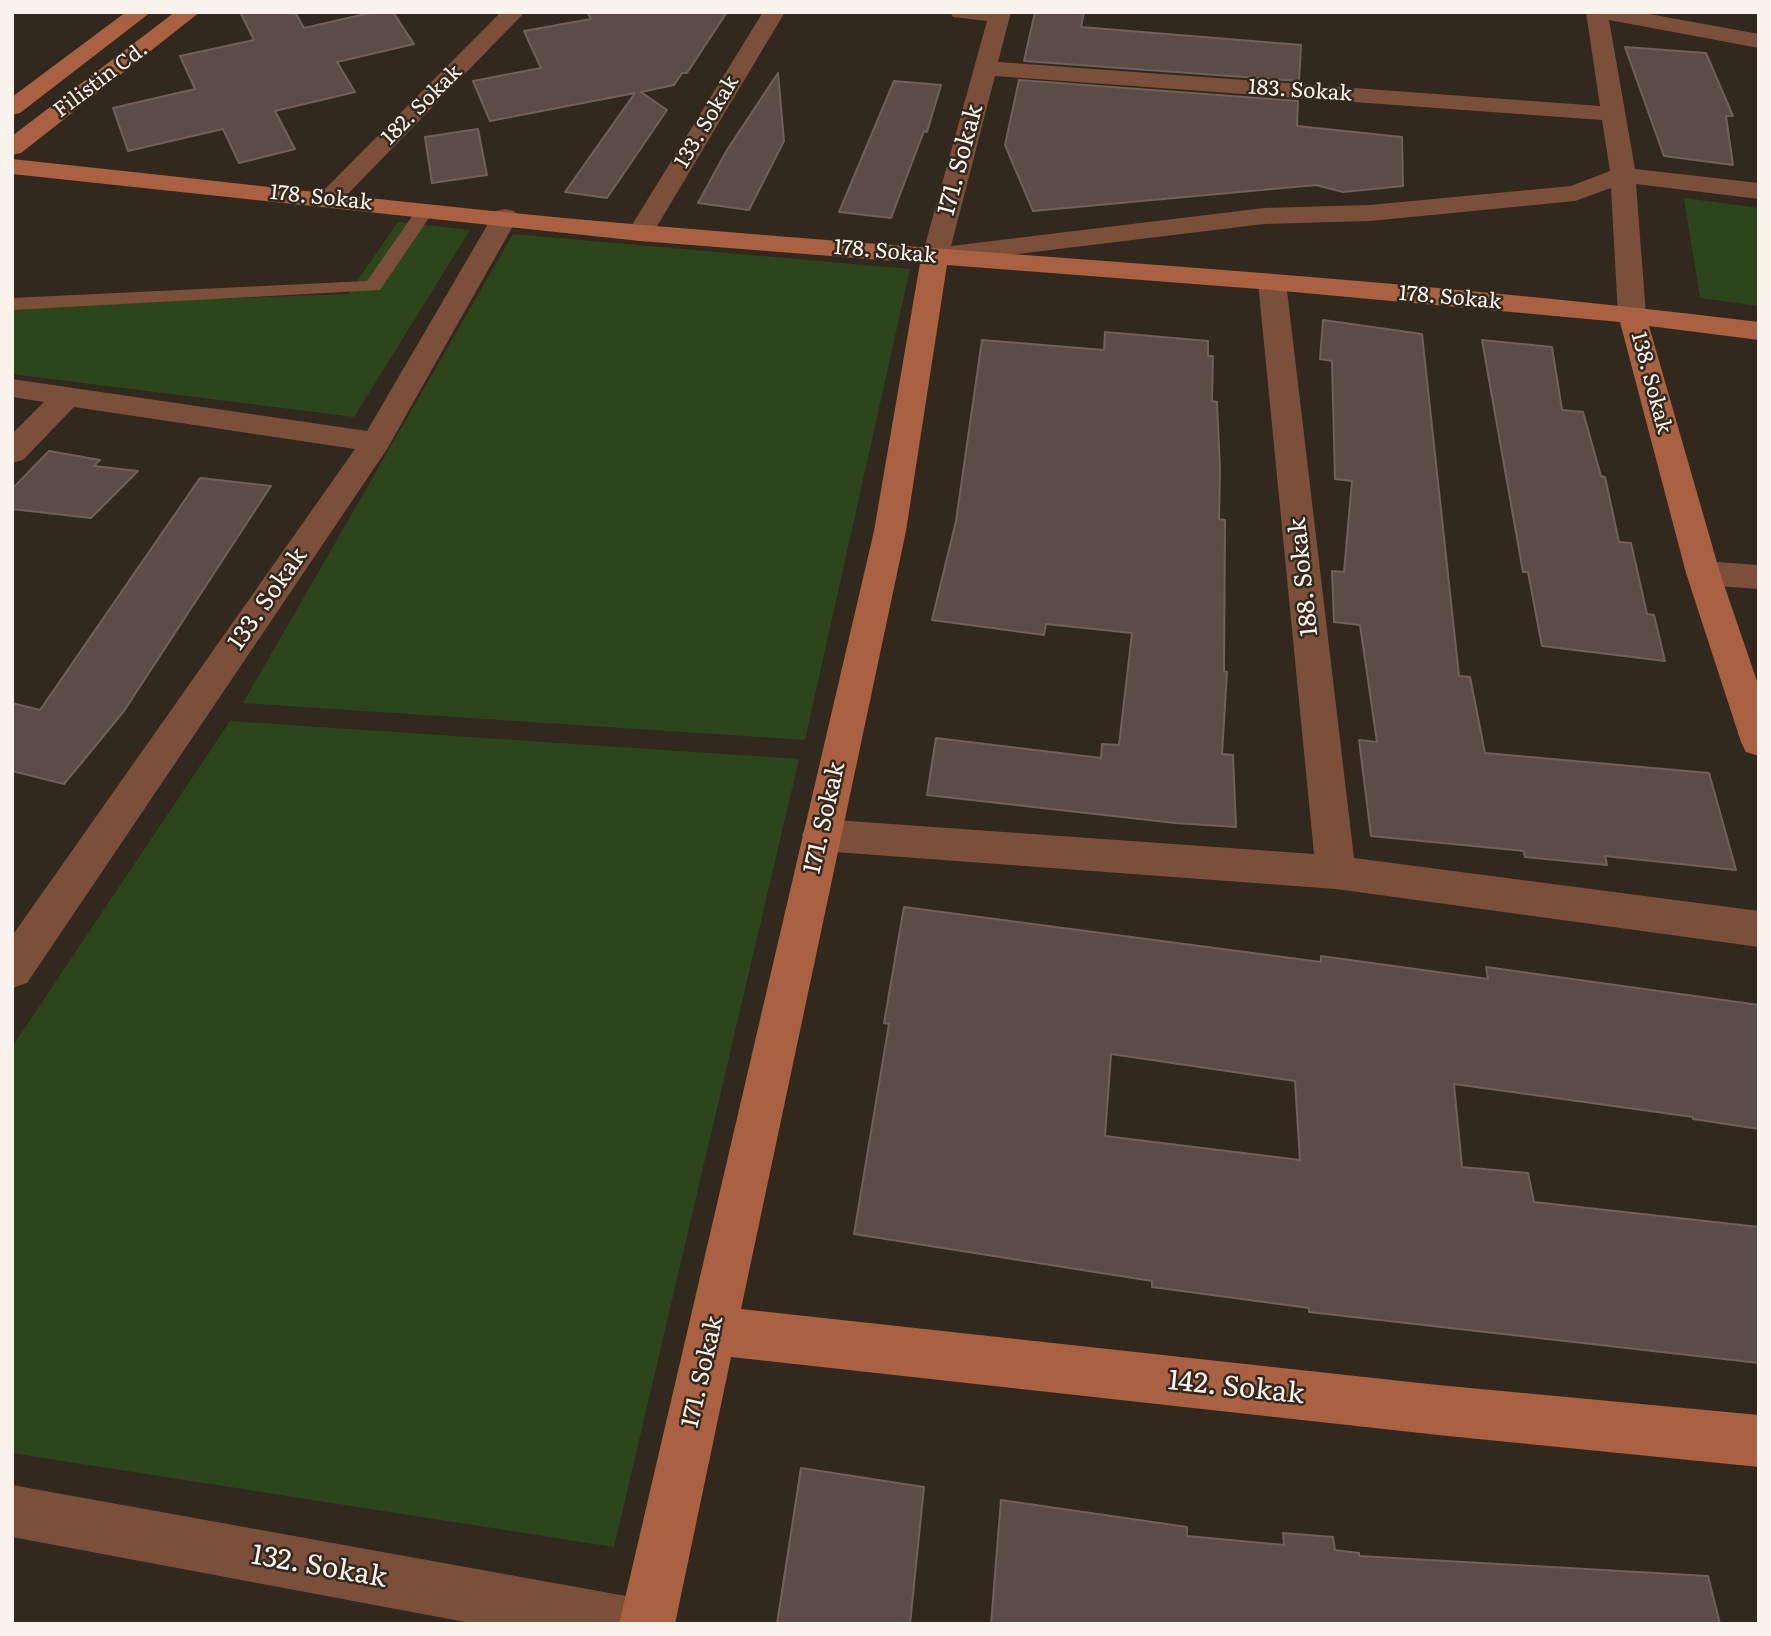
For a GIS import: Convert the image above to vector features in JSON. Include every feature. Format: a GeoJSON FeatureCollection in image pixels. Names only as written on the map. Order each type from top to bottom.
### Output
{"type":"FeatureCollection","features":[{"type":"Feature","properties":{"kind":"street","name":"Filistin Cd."},"geometry":{"type":"LineString","coordinates":[[12,108],[140,12]]}},
{"type":"Feature","properties":{"kind":"street","name":"Filistin Cd."},"geometry":{"type":"LineString","coordinates":[[12,148],[189,12]]}},
{"type":"Feature","properties":{"kind":"street","name":"182. Sokak"},"geometry":{"type":"LineString","coordinates":[[330,198],[514,12]]}},
{"type":"Feature","properties":{"kind":"street","name":"133. Sokak"},"geometry":{"type":"LineString","coordinates":[[640,233],[774,12]]}},
{"type":"Feature","properties":{"kind":"street"},"geometry":{"type":"LineString","coordinates":[[961,12],[999,14]]}},
{"type":"Feature","properties":{"kind":"street"},"geometry":{"type":"LineString","coordinates":[[1599,12],[1659,17],[1759,41]]}},
{"type":"Feature","properties":{"kind":"street","name":"138. Sokak"},"geometry":{"type":"LineString","coordinates":[[1599,12],[1623,174],[1632,315],[1703,573],[1759,742]]}},
{"type":"Feature","properties":{"kind":"street","name":"171. Sokak"},"geometry":{"type":"LineString","coordinates":[[647,1624],[890,531],[935,256],[999,14]]}},
{"type":"Feature","properties":{"kind":"street","name":"183. Sokak"},"geometry":{"type":"LineString","coordinates":[[986,68],[1614,114]]}},
{"type":"Feature","properties":{"kind":"street","name":"178. Sokak"},"geometry":{"type":"LineString","coordinates":[[12,166],[640,233],[1272,282],[1632,315],[1759,331]]}},
{"type":"Feature","properties":{"kind":"street"},"geometry":{"type":"LineString","coordinates":[[935,256],[1264,216],[1370,213],[1575,192],[1623,174],[1759,191]]}},
{"type":"Feature","properties":{"kind":"street","name":"133. Sokak"},"geometry":{"type":"LineString","coordinates":[[12,970],[376,442],[505,217]]}},
{"type":"Feature","properties":{"kind":"street","name":"188. Sokak"},"geometry":{"type":"LineString","coordinates":[[1272,282],[1336,872]]}},
{"type":"Feature","properties":{"kind":"street"},"geometry":{"type":"LineString","coordinates":[[12,388],[376,442]]}},
{"type":"Feature","properties":{"kind":"street"},"geometry":{"type":"LineString","coordinates":[[12,453],[67,396]]}},
{"type":"Feature","properties":{"kind":"street"},"geometry":{"type":"LineString","coordinates":[[1703,573],[1759,577]]}},
{"type":"Feature","properties":{"kind":"street"},"geometry":{"type":"LineString","coordinates":[[821,835],[1336,872],[1759,929]]}},
{"type":"Feature","properties":{"kind":"street","name":"142. Sokak"},"geometry":{"type":"LineString","coordinates":[[713,1331],[1424,1408],[1759,1441]]}},
{"type":"Feature","properties":{"kind":"street","name":"132. Sokak"},"geometry":{"type":"LineString","coordinates":[[12,1511],[626,1624]]}},
{"type":"Feature","properties":{"kind":"lane"},"geometry":{"type":"LineString","coordinates":[[12,304],[373,286],[426,209]]}},
{"type":"Feature","properties":{"kind":"green space"},"geometry":{"type":"Polygon","coordinates":[[[1684,198],[1759,208],[1759,306],[1700,298],[1684,198]]]}},
{"type":"Feature","properties":{"kind":"green space"},"geometry":{"type":"Polygon","coordinates":[[[398,222],[470,230],[354,417],[12,374],[12,306],[348,294],[398,222]]]}},
{"type":"Feature","properties":{"kind":"green space"},"geometry":{"type":"Polygon","coordinates":[[[513,234],[910,269],[805,740],[243,703],[513,234]]]}},
{"type":"Feature","properties":{"kind":"green space"},"geometry":{"type":"Polygon","coordinates":[[[230,721],[799,759],[614,1547],[12,1453],[12,1047],[230,721]]]}},
{"type":"Feature","properties":{"kind":"building"},"geometry":{"type":"Polygon","coordinates":[[[240,12],[295,12],[304,28],[374,12],[393,12],[414,44],[337,62],[355,92],[275,111],[295,149],[239,163],[223,129],[128,151],[113,108],[195,89],[180,56],[254,40],[240,12]]]}},
{"type":"Feature","properties":{"kind":"building"},"geometry":{"type":"Polygon","coordinates":[[[587,12],[727,12],[687,73],[682,73],[674,85],[641,92],[667,110],[607,198],[565,192],[635,93],[490,121],[473,81],[541,68],[524,31],[591,19],[587,12]]]}},
{"type":"Feature","properties":{"kind":"building"},"geometry":{"type":"Polygon","coordinates":[[[1035,12],[1084,12],[1081,27],[1301,45],[1299,81],[1024,61],[1035,12]]]}},
{"type":"Feature","properties":{"kind":"building"},"geometry":{"type":"Polygon","coordinates":[[[1625,47],[1706,53],[1733,116],[1726,116],[1733,165],[1664,156],[1625,47]]]}},
{"type":"Feature","properties":{"kind":"building"},"geometry":{"type":"Polygon","coordinates":[[[778,73],[784,141],[749,210],[698,203],[727,150],[778,73]]]}},
{"type":"Feature","properties":{"kind":"building"},"geometry":{"type":"Polygon","coordinates":[[[1019,80],[1298,101],[1297,126],[1402,137],[1403,186],[1343,192],[1316,185],[1033,211],[1005,145],[1019,80]]]}},
{"type":"Feature","properties":{"kind":"building"},"geometry":{"type":"Polygon","coordinates":[[[894,81],[941,85],[927,132],[924,131],[891,218],[839,212],[894,81]]]}},
{"type":"Feature","properties":{"kind":"building"},"geometry":{"type":"Polygon","coordinates":[[[478,129],[487,175],[432,183],[425,137],[478,129]]]}},
{"type":"Feature","properties":{"kind":"building"},"geometry":{"type":"Polygon","coordinates":[[[1323,320],[1422,334],[1459,676],[1470,677],[1485,753],[1709,773],[1736,870],[1605,856],[1607,865],[1525,857],[1524,851],[1371,836],[1359,740],[1377,742],[1360,625],[1334,622],[1332,571],[1344,572],[1352,481],[1335,479],[1332,361],[1320,359],[1323,320]]]}},
{"type":"Feature","properties":{"kind":"building"},"geometry":{"type":"Polygon","coordinates":[[[1105,332],[1208,341],[1208,356],[1213,356],[1212,401],[1217,402],[1220,469],[1219,519],[1225,520],[1224,671],[1227,672],[1222,754],[1233,755],[1236,827],[1175,823],[927,795],[936,738],[1101,758],[1102,744],[1119,745],[1132,633],[1046,624],[1044,635],[932,620],[956,521],[982,340],[1104,350],[1105,332]]]}},
{"type":"Feature","properties":{"kind":"building"},"geometry":{"type":"Polygon","coordinates":[[[1482,340],[1552,347],[1562,410],[1583,412],[1601,476],[1605,477],[1619,542],[1631,543],[1647,614],[1654,615],[1665,661],[1542,646],[1528,572],[1523,572],[1482,340]]]}},
{"type":"Feature","properties":{"kind":"building"},"geometry":{"type":"Polygon","coordinates":[[[49,451],[100,460],[94,466],[138,471],[91,518],[12,509],[12,489],[49,451]]]}},
{"type":"Feature","properties":{"kind":"building"},"geometry":{"type":"Polygon","coordinates":[[[200,478],[271,486],[124,711],[64,784],[12,771],[12,703],[40,710],[200,478]]]}},
{"type":"Feature","properties":{"kind":"building"},"geometry":{"type":"Polygon","coordinates":[[[904,907],[1321,962],[1321,956],[1488,979],[1486,967],[1759,1005],[1759,1129],[1693,1117],[1454,1084],[1462,1167],[1528,1173],[1534,1202],[1759,1227],[1759,1363],[1309,1312],[1309,1308],[1152,1287],[1152,1281],[854,1234],[889,1024],[884,1023],[904,907]],[[1111,1054],[1105,1136],[1300,1160],[1295,1081],[1111,1054]]]}},
{"type":"Feature","properties":{"kind":"building"},"geometry":{"type":"Polygon","coordinates":[[[801,1468],[924,1487],[910,1624],[777,1624],[801,1468]]]}},
{"type":"Feature","properties":{"kind":"building"},"geometry":{"type":"Polygon","coordinates":[[[1001,1500],[1187,1527],[1187,1536],[1284,1545],[1283,1533],[1333,1537],[1335,1550],[1359,1553],[1359,1556],[1708,1576],[1720,1624],[991,1624],[1001,1500]]]}}]}
